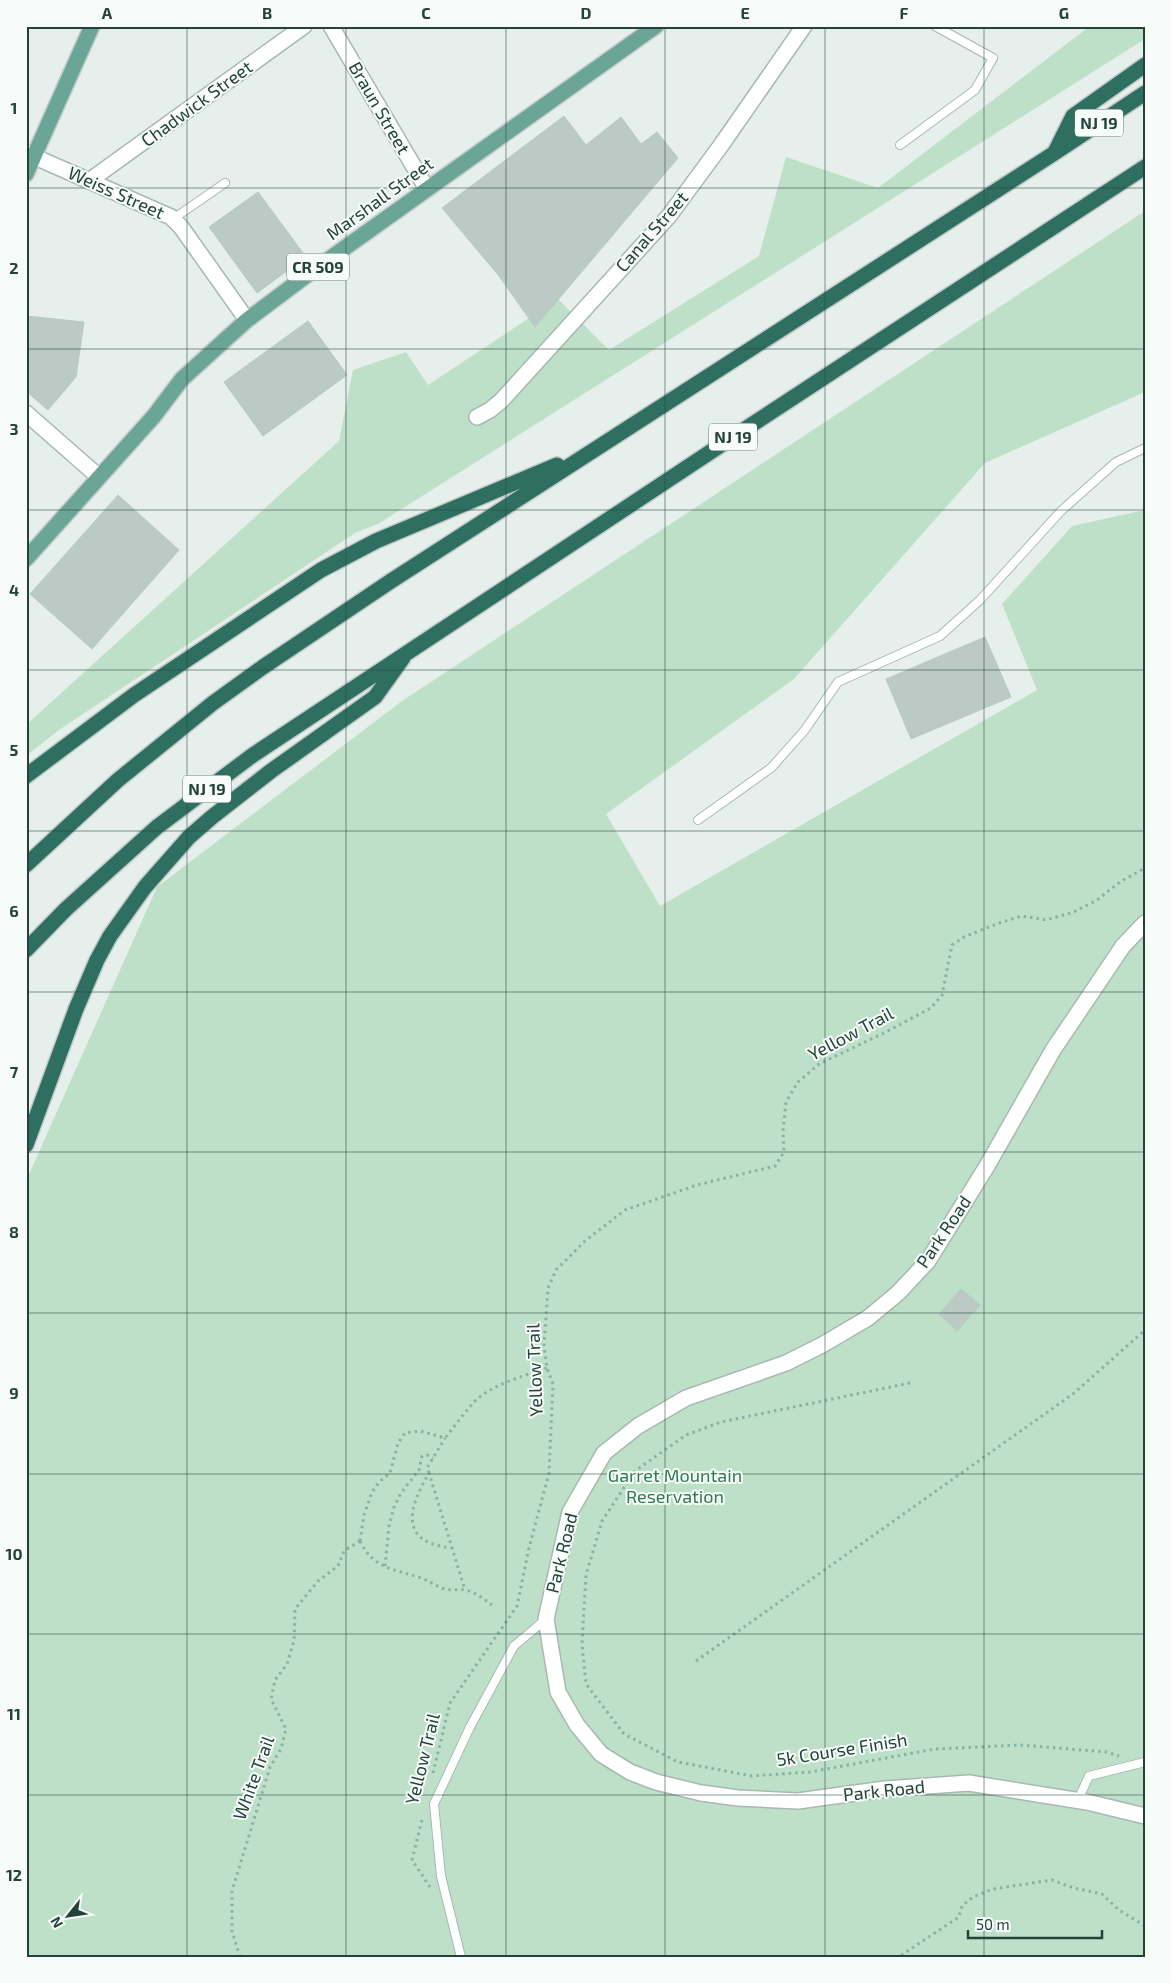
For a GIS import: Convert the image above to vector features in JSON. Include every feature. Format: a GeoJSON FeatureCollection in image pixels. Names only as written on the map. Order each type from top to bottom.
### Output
{"type":"FeatureCollection","features":[{"type":"Feature","properties":{"kind":"highway"},"geometry":{"type":"LineString","coordinates":[[1054,154],[1072,116],[1145,66]]}},
{"type":"Feature","properties":{"kind":"highway","name":"NJ 19"},"geometry":{"type":"LineString","coordinates":[[26,865],[118,780],[213,702],[314,632],[1054,154],[1145,93]]}},
{"type":"Feature","properties":{"kind":"highway","name":"NJ 19"},"geometry":{"type":"LineString","coordinates":[[26,950],[110,868],[184,806],[252,755],[1145,167]]}},
{"type":"Feature","properties":{"kind":"highway"},"geometry":{"type":"LineString","coordinates":[[26,776],[134,695],[321,570],[376,541],[596,449]]}},
{"type":"Feature","properties":{"kind":"highway"},"geometry":{"type":"LineString","coordinates":[[26,1145],[76,1009],[97,960],[114,930],[145,887],[178,849],[212,817],[271,771],[375,697],[407,652]]}},
{"type":"Feature","properties":{"kind":"highway"},"geometry":{"type":"LineString","coordinates":[[26,1135],[49,1084]]}},
{"type":"Feature","properties":{"kind":"main road"},"geometry":{"type":"LineString","coordinates":[[26,174],[30,155],[92,26]]}},
{"type":"Feature","properties":{"kind":"main road","name":"Marshall Street"},"geometry":{"type":"LineString","coordinates":[[26,559],[154,416],[182,379],[247,320],[311,272],[656,26]]}},
{"type":"Feature","properties":{"kind":"street","name":"Chadwick Street"},"geometry":{"type":"LineString","coordinates":[[89,181],[304,26]]}},
{"type":"Feature","properties":{"kind":"street","name":"Braun Street"},"geometry":{"type":"LineString","coordinates":[[332,26],[427,189]]}},
{"type":"Feature","properties":{"kind":"street","name":"Canal Street"},"geometry":{"type":"LineString","coordinates":[[476,417],[502,401],[669,216],[722,144],[804,26]]}},
{"type":"Feature","properties":{"kind":"street","name":"Weiss Street"},"geometry":{"type":"LineString","coordinates":[[30,155],[173,219],[181,227],[247,320]]}},
{"type":"Feature","properties":{"kind":"street"},"geometry":{"type":"LineString","coordinates":[[26,413],[99,477]]}},
{"type":"Feature","properties":{"kind":"street","name":"Park Road"},"geometry":{"type":"LineString","coordinates":[[1145,923],[1122,946],[1053,1050],[987,1166],[928,1261],[898,1293],[868,1318],[822,1346],[786,1363],[686,1398],[638,1426],[604,1453],[570,1512],[546,1619],[558,1692],[577,1725],[601,1754],[630,1772],[656,1782],[738,1798],[798,1801],[885,1789],[969,1783],[1078,1800],[1145,1816]]}},
{"type":"Feature","properties":{"kind":"lane"},"geometry":{"type":"LineString","coordinates":[[900,145],[975,90],[993,58],[935,26]]}},
{"type":"Feature","properties":{"kind":"lane"},"geometry":{"type":"LineString","coordinates":[[173,219],[226,183]]}},
{"type":"Feature","properties":{"kind":"lane"},"geometry":{"type":"LineString","coordinates":[[698,820],[771,768],[804,731],[838,682],[940,636],[980,600],[1061,511],[1116,462],[1145,448]]}},
{"type":"Feature","properties":{"kind":"lane"},"geometry":{"type":"LineString","coordinates":[[461,1957],[441,1876],[434,1804],[470,1727],[514,1646],[546,1619]]}},
{"type":"Feature","properties":{"kind":"lane"},"geometry":{"type":"LineString","coordinates":[[1078,1800],[1089,1776],[1143,1762]]}},
{"type":"Feature","properties":{"kind":"path","name":"Yellow Trail"},"geometry":{"type":"LineString","coordinates":[[432,1777],[450,1704],[517,1606],[529,1548],[550,1473],[553,1384],[547,1368],[544,1346],[548,1288],[556,1270],[586,1241],[625,1210],[697,1185],[775,1166],[784,1152],[783,1131],[786,1102],[798,1082],[819,1064],[931,1008],[942,995],[948,975],[952,945],[964,936],[1022,916],[1046,920],[1074,912],[1097,900],[1120,882],[1145,868]]}},
{"type":"Feature","properties":{"kind":"path"},"geometry":{"type":"LineString","coordinates":[[696,1661],[1073,1394],[1145,1330]]}},
{"type":"Feature","properties":{"kind":"path"},"geometry":{"type":"LineString","coordinates":[[465,1590],[427,1468],[446,1438],[475,1402],[485,1394],[510,1381],[547,1368]]}},
{"type":"Feature","properties":{"kind":"path","name":"5k Course Finish"},"geometry":{"type":"LineString","coordinates":[[910,1383],[721,1422],[686,1435],[634,1471],[602,1521],[586,1575],[582,1644],[586,1684],[624,1734],[678,1762],[752,1776],[810,1772],[935,1749],[1020,1745],[1107,1752],[1143,1762]]}},
{"type":"Feature","properties":{"kind":"path"},"geometry":{"type":"LineString","coordinates":[[446,1438],[420,1431],[406,1433],[398,1442],[390,1473],[379,1482],[372,1492],[364,1515],[360,1541],[365,1551],[374,1561],[422,1578],[441,1588],[454,1591],[465,1590],[479,1596],[492,1605]]}},
{"type":"Feature","properties":{"kind":"path"},"geometry":{"type":"LineString","coordinates":[[385,1566],[389,1526],[394,1507],[401,1493],[419,1470],[422,1456],[427,1455],[433,1458]]}},
{"type":"Feature","properties":{"kind":"path"},"geometry":{"type":"LineString","coordinates":[[429,1473],[414,1504],[413,1521],[415,1530],[421,1539],[430,1545],[452,1548]]}},
{"type":"Feature","properties":{"kind":"path","name":"White Trail"},"geometry":{"type":"LineString","coordinates":[[240,1957],[232,1931],[232,1891],[268,1776],[281,1749],[286,1729],[271,1699],[275,1680],[287,1664],[294,1641],[295,1609],[318,1581],[338,1566],[344,1551],[360,1541]]}},
{"type":"Feature","properties":{"kind":"path","name":"Yellow Trail"},"geometry":{"type":"LineString","coordinates":[[423,1814],[412,1860],[433,1892]]}},
{"type":"Feature","properties":{"kind":"path"},"geometry":{"type":"LineString","coordinates":[[895,1957],[900,1956],[959,1917],[962,1906],[973,1897],[993,1889],[1052,1880],[1074,1888],[1102,1894],[1118,1910],[1145,1926]]}},
{"type":"Feature","properties":{"kind":"path"},"geometry":{"type":"LineString","coordinates":[[701,1957],[708,1957]]}},
{"type":"Feature","properties":{"kind":"green space"},"geometry":{"type":"Polygon","coordinates":[[[1090,26],[1145,26],[1145,39],[378,524],[355,533],[59,730],[26,756],[26,725],[339,441],[353,370],[406,352],[428,385],[558,299],[609,350],[759,256],[786,157],[878,188],[1090,26]]]}},
{"type":"Feature","properties":{"kind":"green space","name":"Garret Mountain Reservation"},"geometry":{"type":"Polygon","coordinates":[[[1145,211],[1145,392],[985,463],[794,679],[606,814],[660,906],[1037,690],[1002,604],[1072,526],[1145,510],[1145,1957],[26,1957],[26,1181],[157,887],[402,701],[1145,211]]]}},
{"type":"Feature","properties":{"kind":"building"},"geometry":{"type":"Polygon","coordinates":[[[564,116],[586,145],[621,117],[641,144],[657,132],[678,158],[535,327],[499,276],[442,208],[564,116]]]}},
{"type":"Feature","properties":{"kind":"building"},"geometry":{"type":"Polygon","coordinates":[[[258,192],[306,257],[257,293],[209,227],[258,192]]]}},
{"type":"Feature","properties":{"kind":"building"},"geometry":{"type":"Polygon","coordinates":[[[26,316],[84,322],[76,377],[48,410],[26,391],[26,316]]]}},
{"type":"Feature","properties":{"kind":"building"},"geometry":{"type":"Polygon","coordinates":[[[308,321],[347,375],[263,436],[224,382],[308,321]]]}},
{"type":"Feature","properties":{"kind":"building"},"geometry":{"type":"Polygon","coordinates":[[[118,495],[179,550],[92,649],[30,594],[118,495]]]}},
{"type":"Feature","properties":{"kind":"building"},"geometry":{"type":"Polygon","coordinates":[[[985,637],[1011,697],[911,739],[886,679],[985,637]]]}},
{"type":"Feature","properties":{"kind":"building"},"geometry":{"type":"Polygon","coordinates":[[[961,1289],[980,1305],[957,1331],[939,1314],[961,1289]]]}}]}
